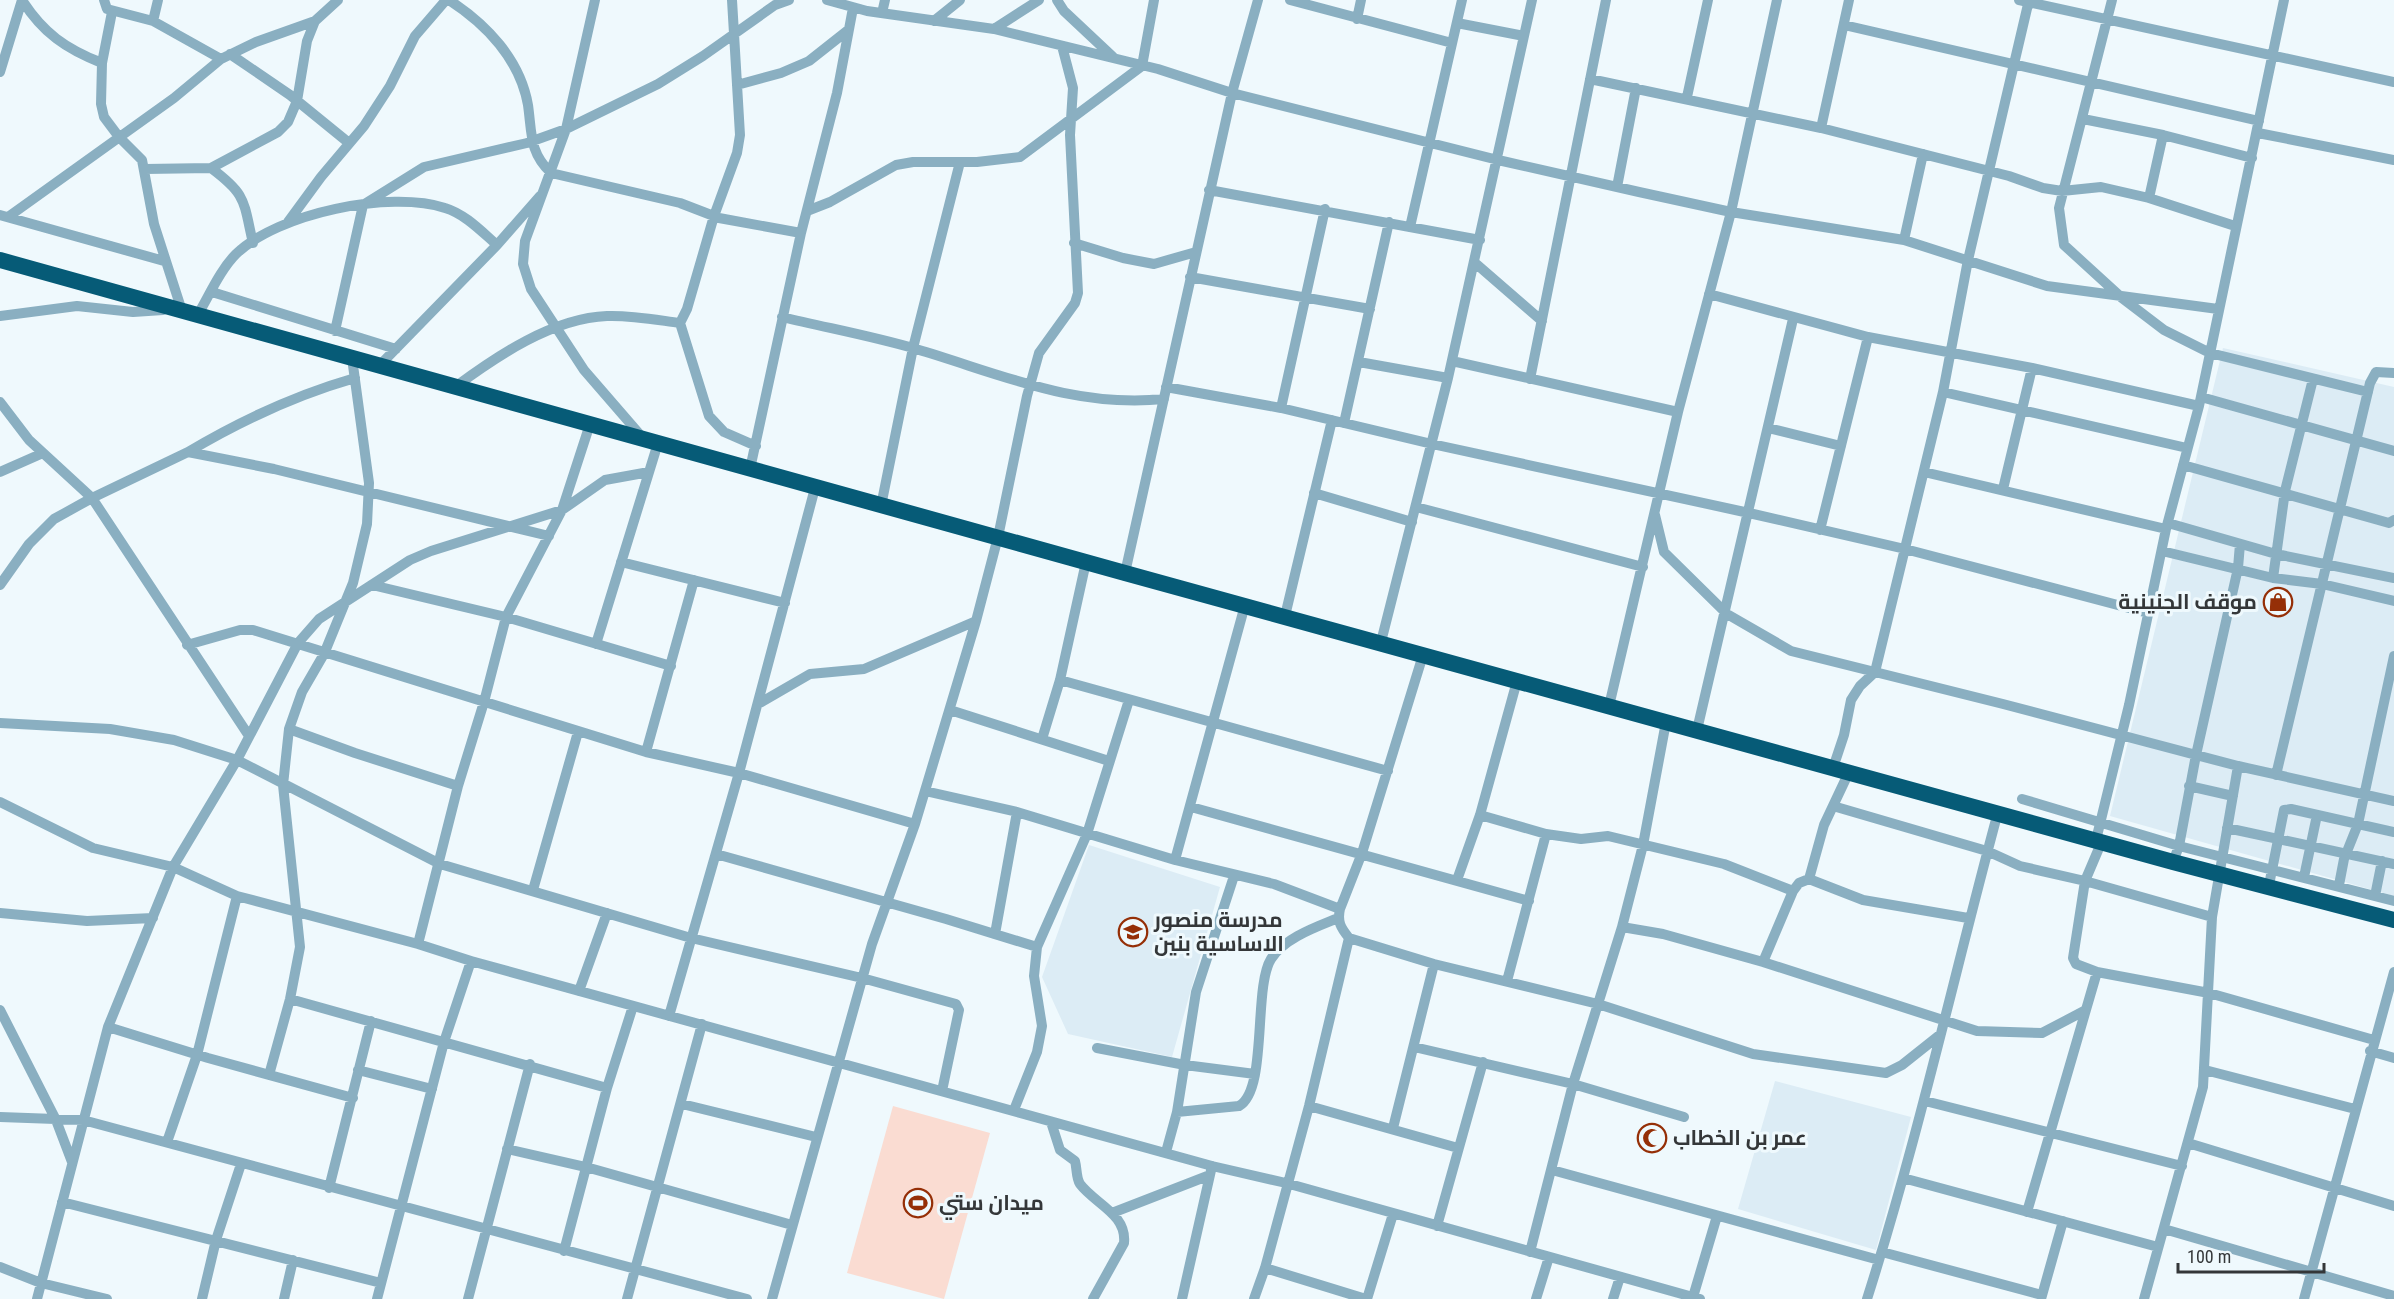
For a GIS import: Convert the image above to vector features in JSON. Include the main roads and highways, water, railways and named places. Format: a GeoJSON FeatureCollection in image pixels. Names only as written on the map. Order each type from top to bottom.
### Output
{"type":"FeatureCollection","features":[{"type":"Feature","properties":{"kind":"highway"},"geometry":{"type":"LineString","coordinates":[[0,260],[815,488],[1841,770],[2099,840],[2176,854],[2270,877],[2394,920]]}},
{"type":"Feature","properties":{"kind":"place","name":"موقف الجنينية"},"geometry":{"type":"Point","coordinates":[2278,602]}},
{"type":"Feature","properties":{"kind":"place","name":"مدرسة منصور الاساسية بنين"},"geometry":{"type":"Point","coordinates":[1133,932]}},
{"type":"Feature","properties":{"kind":"place","name":"عمر بن الخطاب"},"geometry":{"type":"Point","coordinates":[1652,1138]}},
{"type":"Feature","properties":{"kind":"place","name":"ميدان ستي"},"geometry":{"type":"Point","coordinates":[918,1203]}}]}
